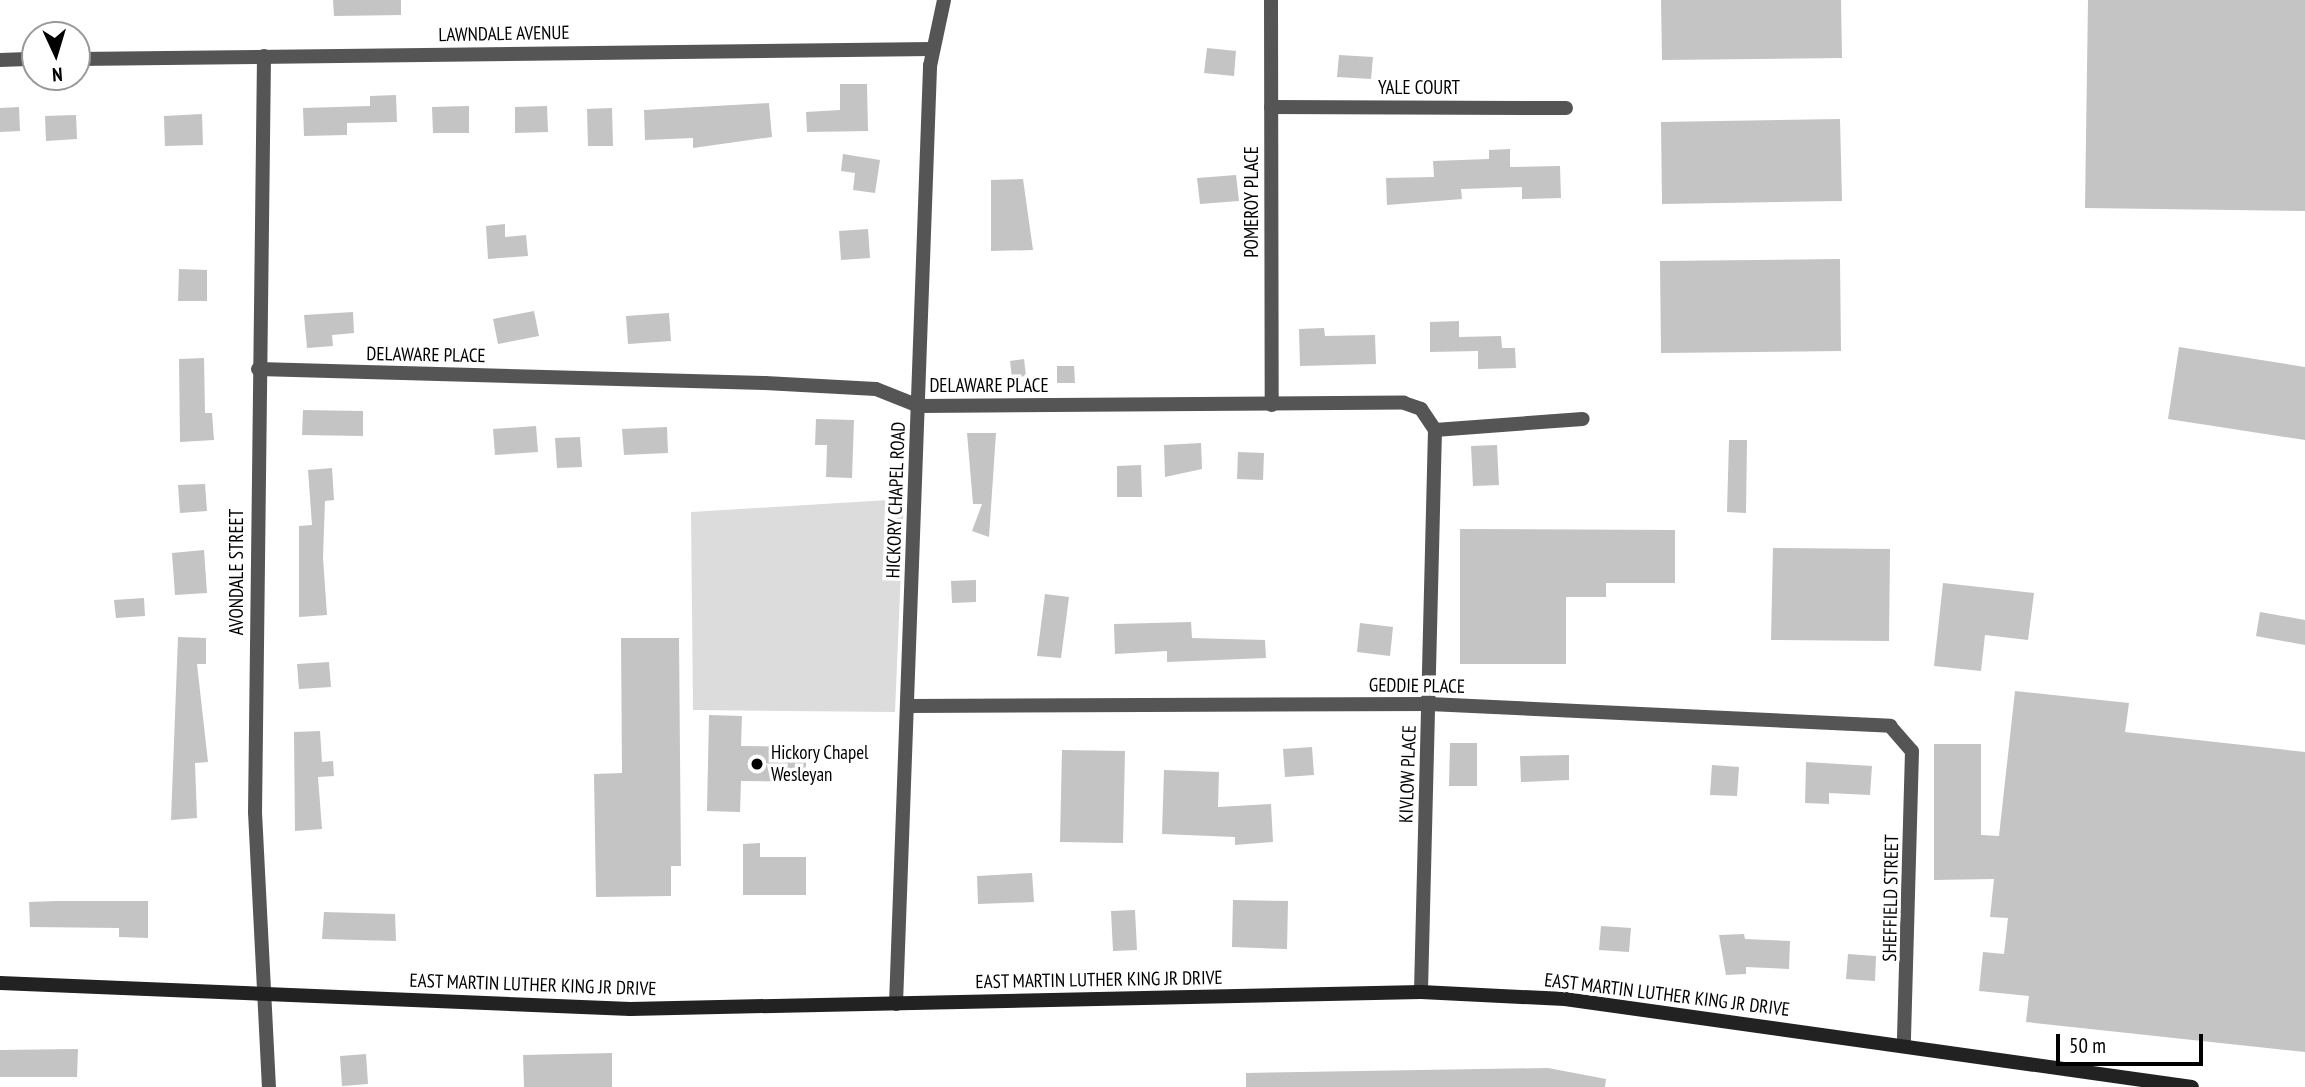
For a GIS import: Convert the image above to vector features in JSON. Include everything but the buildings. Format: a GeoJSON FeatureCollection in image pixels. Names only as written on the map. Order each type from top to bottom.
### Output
{"type":"FeatureCollection","features":[{"type":"Feature","properties":{"kind":"main road","name":"EAST MARTIN LUTHER KING JR DRIVE"},"geometry":{"type":"LineString","coordinates":[[0,983],[630,1009],[1422,992],[1565,999],[2192,1087]]}},
{"type":"Feature","properties":{"kind":"street","name":"HICKORY CHAPEL ROAD"},"geometry":{"type":"LineString","coordinates":[[896,1004],[932,49],[944,0]]}},
{"type":"Feature","properties":{"kind":"street","name":"POMEROY PLACE"},"geometry":{"type":"LineString","coordinates":[[1271,0],[1272,405]]}},
{"type":"Feature","properties":{"kind":"street","name":"LAWNDALE AVENUE"},"geometry":{"type":"LineString","coordinates":[[91,59],[932,49]]}},
{"type":"Feature","properties":{"kind":"street","name":"AVONDALE STREET"},"geometry":{"type":"LineString","coordinates":[[264,56],[258,369],[255,813],[269,1087]]}},
{"type":"Feature","properties":{"kind":"street"},"geometry":{"type":"LineString","coordinates":[[0,60],[21,59]]}},
{"type":"Feature","properties":{"kind":"street","name":"YALE COURT"},"geometry":{"type":"LineString","coordinates":[[1271,107],[1566,108]]}},
{"type":"Feature","properties":{"kind":"street","name":"DELAWARE PLACE"},"geometry":{"type":"LineString","coordinates":[[258,369],[765,383],[876,389],[919,406],[1404,403],[1422,409],[1435,430]]}},
{"type":"Feature","properties":{"kind":"street"},"geometry":{"type":"LineString","coordinates":[[1435,430],[1583,419]]}},
{"type":"Feature","properties":{"kind":"street","name":"KIVLOW PLACE"},"geometry":{"type":"LineString","coordinates":[[1422,992],[1435,430]]}},
{"type":"Feature","properties":{"kind":"street","name":"GEDDIE PLACE"},"geometry":{"type":"LineString","coordinates":[[907,706],[1429,704],[1878,723],[1900,732],[1912,751]]}},
{"type":"Feature","properties":{"kind":"street","name":"SHEFFIELD STREET"},"geometry":{"type":"LineString","coordinates":[[1904,1046],[1912,751]]}},
{"type":"Feature","properties":{"kind":"shaded area"},"geometry":{"type":"Polygon","coordinates":[[[904,499],[895,712],[693,710],[691,512],[904,499]]]}},
{"type":"Feature","properties":{"kind":"place","name":"Hickory Chapel Wesleyan"},"geometry":{"type":"Point","coordinates":[757,764]}}]}
